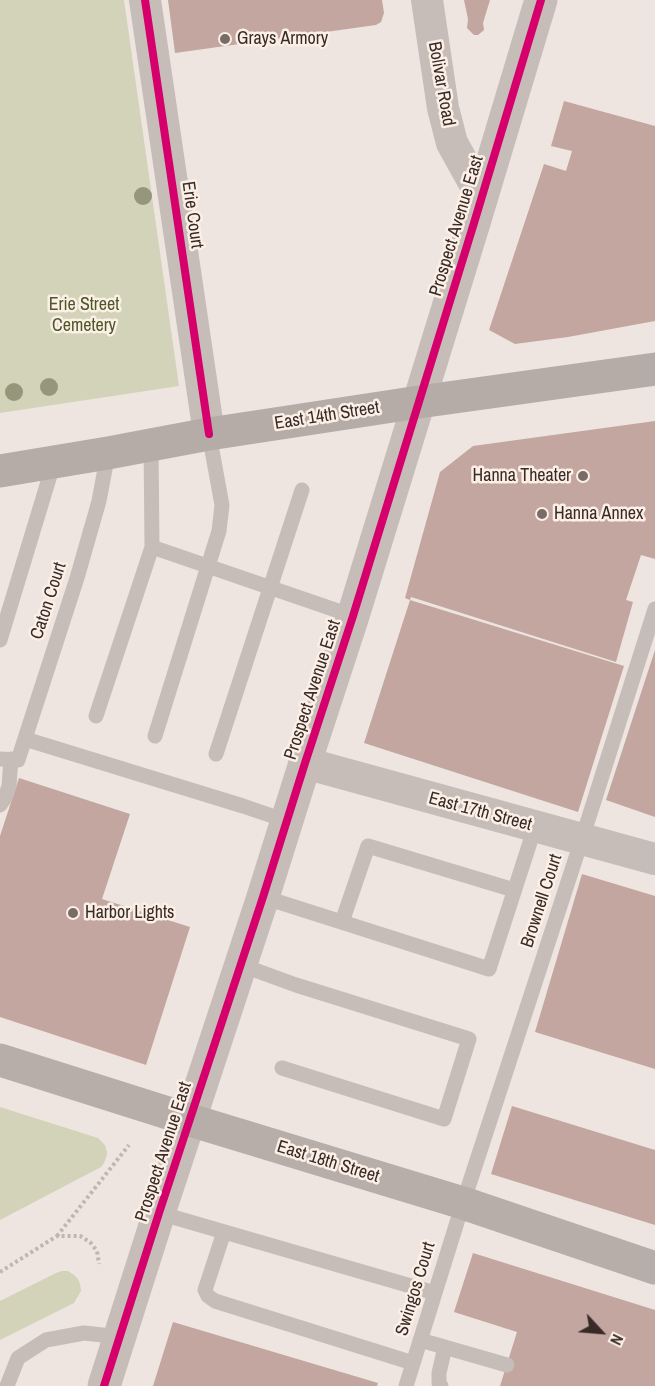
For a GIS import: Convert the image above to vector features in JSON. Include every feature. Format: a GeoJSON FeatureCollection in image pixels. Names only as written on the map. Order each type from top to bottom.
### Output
{"type":"FeatureCollection","features":[{"type":"Feature","properties":{"kind":"main road","name":"East 14th Street"},"geometry":{"type":"LineString","coordinates":[[0,471],[209,434],[655,369]]}},
{"type":"Feature","properties":{"kind":"main road","name":"East 18th Street"},"geometry":{"type":"LineString","coordinates":[[0,1060],[463,1203],[655,1268]]}},
{"type":"Feature","properties":{"kind":"street","name":"Erie Court"},"geometry":{"type":"LineString","coordinates":[[145,0],[209,434]]}},
{"type":"Feature","properties":{"kind":"street","name":"Bolivar Road"},"geometry":{"type":"LineString","coordinates":[[427,0],[443,108],[452,143],[482,197]]}},
{"type":"Feature","properties":{"kind":"street","name":"Prospect Avenue East"},"geometry":{"type":"LineString","coordinates":[[104,1386],[353,616],[541,0]]}},
{"type":"Feature","properties":{"kind":"street","name":"East 17th Street"},"geometry":{"type":"LineString","coordinates":[[305,763],[655,859]]}},
{"type":"Feature","properties":{"kind":"lane"},"geometry":{"type":"LineString","coordinates":[[155,736],[219,531],[222,505],[209,434]]}},
{"type":"Feature","properties":{"kind":"lane"},"geometry":{"type":"LineString","coordinates":[[96,716],[152,547],[152,444]]}},
{"type":"Feature","properties":{"kind":"lane","name":"Caton Court"},"geometry":{"type":"LineString","coordinates":[[0,805],[9,786],[10,759],[25,739],[77,578],[99,501],[108,453]]}},
{"type":"Feature","properties":{"kind":"lane"},"geometry":{"type":"LineString","coordinates":[[0,640],[54,462]]}},
{"type":"Feature","properties":{"kind":"lane"},"geometry":{"type":"LineString","coordinates":[[216,754],[302,490]]}},
{"type":"Feature","properties":{"kind":"lane"},"geometry":{"type":"LineString","coordinates":[[152,547],[353,616]]}},
{"type":"Feature","properties":{"kind":"lane","name":"Brownell Court"},"geometry":{"type":"LineString","coordinates":[[463,1203],[655,609]]}},
{"type":"Feature","properties":{"kind":"lane"},"geometry":{"type":"LineString","coordinates":[[25,739],[287,821]]}},
{"type":"Feature","properties":{"kind":"lane"},"geometry":{"type":"LineString","coordinates":[[263,897],[489,969],[535,827]]}},
{"type":"Feature","properties":{"kind":"lane"},"geometry":{"type":"LineString","coordinates":[[342,922],[368,846],[514,890]]}},
{"type":"Feature","properties":{"kind":"lane"},"geometry":{"type":"LineString","coordinates":[[241,965],[296,985],[470,1039],[444,1119],[282,1068]]}},
{"type":"Feature","properties":{"kind":"lane","name":"Swingos Court"},"geometry":{"type":"LineString","coordinates":[[405,1386],[463,1203]]}},
{"type":"Feature","properties":{"kind":"lane"},"geometry":{"type":"LineString","coordinates":[[159,1213],[435,1293]]}},
{"type":"Feature","properties":{"kind":"lane"},"geometry":{"type":"LineString","coordinates":[[224,1232],[205,1290],[208,1296],[215,1301],[413,1363]]}},
{"type":"Feature","properties":{"kind":"lane"},"geometry":{"type":"LineString","coordinates":[[7,1386],[18,1358],[46,1340],[84,1333],[120,1336]]}},
{"type":"Feature","properties":{"kind":"lane"},"geometry":{"type":"LineString","coordinates":[[420,1340],[507,1365]]}},
{"type":"Feature","properties":{"kind":"lane"},"geometry":{"type":"LineString","coordinates":[[441,1386],[439,1372],[445,1347]]}},
{"type":"Feature","properties":{"kind":"path"},"geometry":{"type":"LineString","coordinates":[[0,1272],[57,1236],[129,1145]]}},
{"type":"Feature","properties":{"kind":"path"},"geometry":{"type":"LineString","coordinates":[[57,1236],[80,1236],[90,1242],[97,1251],[99,1264]]}},
{"type":"Feature","properties":{"kind":"green space","name":"Erie Street Cemetery"},"geometry":{"type":"Polygon","coordinates":[[[0,0],[124,0],[179,386],[0,413],[0,0]]]}},
{"type":"Feature","properties":{"kind":"green space"},"geometry":{"type":"Polygon","coordinates":[[[0,1107],[98,1138],[105,1145],[107,1152],[104,1163],[101,1167],[0,1220],[0,1107]]]}},
{"type":"Feature","properties":{"kind":"green space"},"geometry":{"type":"Polygon","coordinates":[[[62,1271],[68,1271],[74,1275],[80,1284],[81,1291],[74,1303],[0,1340],[0,1301],[62,1271]]]}},
{"type":"Feature","properties":{"kind":"building","name":"Grays Armory"},"geometry":{"type":"Polygon","coordinates":[[[168,0],[382,0],[384,13],[381,22],[376,25],[175,53],[168,0]]]}},
{"type":"Feature","properties":{"kind":"building"},"geometry":{"type":"Polygon","coordinates":[[[464,0],[490,0],[483,23],[484,30],[478,35],[474,35],[467,28],[468,19],[464,0]]]}},
{"type":"Feature","properties":{"kind":"building"},"geometry":{"type":"Polygon","coordinates":[[[564,101],[655,126],[655,321],[515,344],[489,330],[544,164],[566,171],[572,151],[551,146],[564,101]]]}},
{"type":"Feature","properties":{"kind":"building","name":"Hanna Annex"},"geometry":{"type":"Polygon","coordinates":[[[655,421],[655,559],[641,555],[626,600],[633,602],[616,662],[411,597],[410,600],[405,598],[440,472],[473,446],[655,421]]]}},
{"type":"Feature","properties":{"kind":"building"},"geometry":{"type":"Polygon","coordinates":[[[410,600],[624,666],[578,812],[364,743],[410,600]]]}},
{"type":"Feature","properties":{"kind":"building"},"geometry":{"type":"Polygon","coordinates":[[[655,650],[655,817],[606,800],[655,650]]]}},
{"type":"Feature","properties":{"kind":"building","name":"Harbor Lights"},"geometry":{"type":"Polygon","coordinates":[[[19,778],[130,814],[102,899],[190,927],[146,1065],[0,1017],[0,836],[19,778]]]}},
{"type":"Feature","properties":{"kind":"building"},"geometry":{"type":"Polygon","coordinates":[[[582,874],[655,896],[655,1069],[535,1032],[582,874]]]}},
{"type":"Feature","properties":{"kind":"building"},"geometry":{"type":"Polygon","coordinates":[[[512,1106],[655,1150],[655,1225],[491,1174],[512,1106]]]}},
{"type":"Feature","properties":{"kind":"building"},"geometry":{"type":"Polygon","coordinates":[[[473,1253],[655,1310],[655,1386],[500,1386],[517,1332],[454,1312],[473,1253]]]}},
{"type":"Feature","properties":{"kind":"building"},"geometry":{"type":"Polygon","coordinates":[[[173,1322],[378,1383],[377,1386],[153,1386],[173,1322]]]}},
{"type":"Feature","properties":{"kind":"cycle path"},"geometry":{"type":"LineString","coordinates":[[145,0],[209,434]]}},
{"type":"Feature","properties":{"kind":"cycle path"},"geometry":{"type":"LineString","coordinates":[[104,1386],[353,616],[541,0]]}},
{"type":"Feature","properties":{"kind":"place","name":"Grays Armory"},"geometry":{"type":"Point","coordinates":[225,39]}},
{"type":"Feature","properties":{"kind":"place","name":"Hanna Theater"},"geometry":{"type":"Point","coordinates":[583,476]}},
{"type":"Feature","properties":{"kind":"place","name":"Hanna Annex"},"geometry":{"type":"Point","coordinates":[542,514]}},
{"type":"Feature","properties":{"kind":"place","name":"Harbor Lights"},"geometry":{"type":"Point","coordinates":[73,913]}}]}
